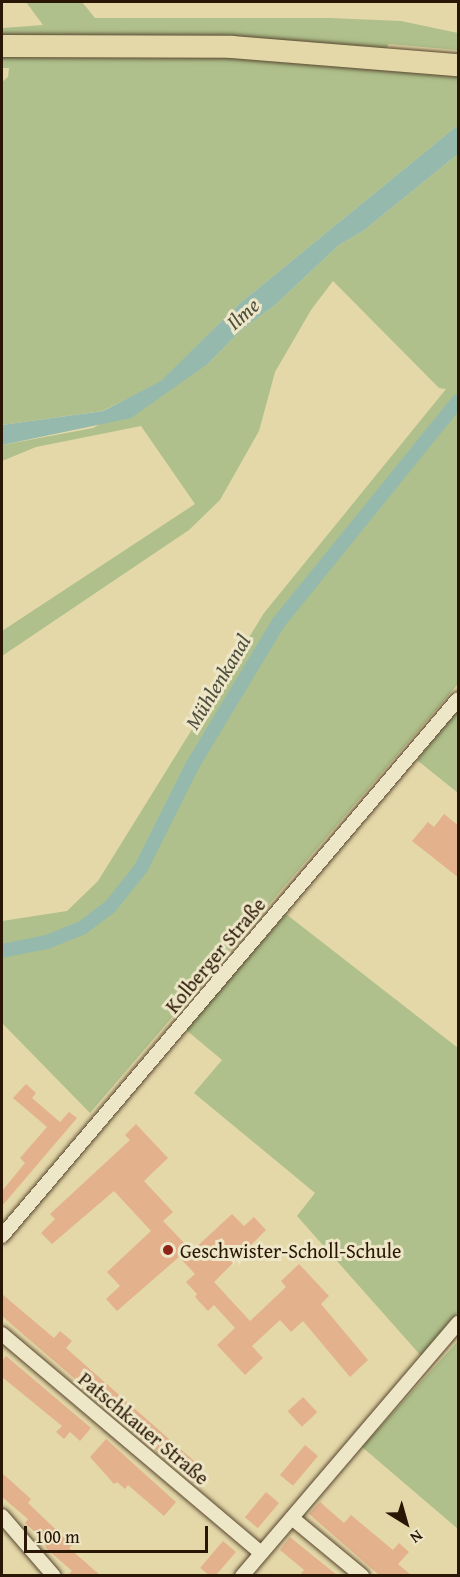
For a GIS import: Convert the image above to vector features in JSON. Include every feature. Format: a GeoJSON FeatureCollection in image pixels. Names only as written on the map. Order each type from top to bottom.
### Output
{"type":"FeatureCollection","features":[{"type":"Feature","properties":{"kind":"main road"},"geometry":{"type":"LineString","coordinates":[[2,46],[154,44],[387,57],[459,65]]}},
{"type":"Feature","properties":{"kind":"street","name":"Kolberger Straße"},"geometry":{"type":"LineString","coordinates":[[2,1236],[459,699]]}},
{"type":"Feature","properties":{"kind":"street"},"geometry":{"type":"LineString","coordinates":[[242,1575],[459,1323]]}},
{"type":"Feature","properties":{"kind":"street","name":"Patschkauer Straße"},"geometry":{"type":"LineString","coordinates":[[2,1334],[261,1553]]}},
{"type":"Feature","properties":{"kind":"street"},"geometry":{"type":"LineString","coordinates":[[2,1516],[54,1575]]}},
{"type":"Feature","properties":{"kind":"street"},"geometry":{"type":"LineString","coordinates":[[292,1518],[362,1575]]}},
{"type":"Feature","properties":{"kind":"green space"},"geometry":{"type":"Polygon","coordinates":[[[26,2],[82,2],[95,18],[330,18],[401,21],[458,33],[458,50],[388,44],[383,69],[458,77],[458,125],[239,304],[161,382],[102,411],[2,425],[2,82],[8,77],[9,68],[2,68],[2,28],[43,25],[26,2]]]}},
{"type":"Feature","properties":{"kind":"green space"},"geometry":{"type":"Polygon","coordinates":[[[458,154],[458,684],[90,1113],[2,1023],[2,921],[67,911],[98,881],[264,613],[446,389],[439,388],[333,281],[311,310],[275,372],[259,431],[220,500],[189,530],[2,656],[2,631],[195,504],[141,426],[36,447],[2,461],[2,445],[93,428],[209,363],[240,331],[274,306],[339,245],[363,231],[458,154]]]}},
{"type":"Feature","properties":{"kind":"green space"},"geometry":{"type":"Polygon","coordinates":[[[458,710],[458,793],[417,760],[458,710]]]}},
{"type":"Feature","properties":{"kind":"green space"},"geometry":{"type":"Polygon","coordinates":[[[286,914],[458,1048],[458,1312],[422,1357],[297,1216],[315,1193],[194,1093],[222,1060],[185,1029],[286,914]]]}},
{"type":"Feature","properties":{"kind":"green space"},"geometry":{"type":"Polygon","coordinates":[[[458,1341],[458,1529],[362,1447],[458,1341]]]}},
{"type":"Feature","properties":{"kind":"water","name":"Ilme"},"geometry":{"type":"Polygon","coordinates":[[[458,125],[458,154],[363,231],[339,245],[274,306],[240,331],[209,363],[131,418],[2,445],[2,425],[103,411],[161,381],[239,304],[458,125]]]}},
{"type":"Feature","properties":{"kind":"building"},"geometry":{"type":"Polygon","coordinates":[[[444,814],[459,826],[459,878],[412,841],[428,822],[434,827],[444,814]]]}},
{"type":"Feature","properties":{"kind":"building"},"geometry":{"type":"Polygon","coordinates":[[[26,1084],[36,1093],[32,1098],[60,1122],[69,1112],[77,1118],[2,1206],[2,1191],[25,1163],[20,1158],[47,1127],[13,1098],[26,1084]]]}},
{"type":"Feature","properties":{"kind":"building","name":"Geschwister-Scholl-Schule"},"geometry":{"type":"Polygon","coordinates":[[[136,1124],[168,1158],[144,1181],[173,1212],[163,1221],[192,1251],[232,1214],[244,1226],[254,1217],[266,1230],[214,1282],[250,1321],[286,1287],[281,1281],[299,1264],[329,1296],[321,1304],[368,1360],[350,1377],[303,1321],[291,1332],[280,1320],[252,1346],[263,1358],[245,1375],[217,1345],[235,1328],[214,1305],[208,1311],[195,1297],[197,1294],[186,1282],[195,1274],[179,1257],[117,1311],[106,1299],[120,1286],[107,1272],[151,1231],[114,1191],[52,1244],[41,1233],[55,1219],[50,1214],[130,1140],[125,1135],[136,1124]]]}},
{"type":"Feature","properties":{"kind":"building"},"geometry":{"type":"Polygon","coordinates":[[[2,1294],[54,1338],[60,1331],[72,1341],[66,1348],[203,1469],[193,1481],[2,1316],[2,1294]]]}},
{"type":"Feature","properties":{"kind":"building"},"geometry":{"type":"Polygon","coordinates":[[[6,1356],[91,1428],[80,1441],[70,1432],[64,1439],[56,1432],[62,1426],[2,1377],[2,1361],[6,1356]]]}},
{"type":"Feature","properties":{"kind":"building"},"geometry":{"type":"Polygon","coordinates":[[[303,1397],[317,1412],[302,1427],[288,1411],[303,1397]]]}},
{"type":"Feature","properties":{"kind":"building"},"geometry":{"type":"Polygon","coordinates":[[[106,1439],[176,1502],[164,1516],[128,1485],[125,1489],[117,1482],[114,1484],[90,1457],[106,1439]]]}},
{"type":"Feature","properties":{"kind":"building"},"geometry":{"type":"Polygon","coordinates":[[[305,1445],[318,1456],[293,1486],[280,1475],[305,1445]]]}},
{"type":"Feature","properties":{"kind":"building"},"geometry":{"type":"Polygon","coordinates":[[[2,1473],[31,1499],[28,1503],[72,1545],[69,1548],[100,1575],[68,1575],[72,1571],[46,1548],[45,1541],[25,1523],[28,1519],[2,1497],[2,1473]]]}},
{"type":"Feature","properties":{"kind":"building"},"geometry":{"type":"Polygon","coordinates":[[[266,1492],[279,1503],[258,1528],[245,1517],[266,1492]]]}},
{"type":"Feature","properties":{"kind":"building"},"geometry":{"type":"Polygon","coordinates":[[[320,1502],[344,1523],[351,1515],[393,1550],[399,1543],[409,1552],[398,1564],[411,1575],[379,1575],[309,1514],[320,1502]]]}},
{"type":"Feature","properties":{"kind":"building"},"geometry":{"type":"Polygon","coordinates":[[[290,1537],[337,1575],[300,1575],[304,1570],[280,1550],[290,1537]]]}},
{"type":"Feature","properties":{"kind":"building"},"geometry":{"type":"Polygon","coordinates":[[[223,1541],[236,1552],[216,1575],[209,1575],[200,1568],[223,1541]]]}},
{"type":"Feature","properties":{"kind":"waterway","name":"Mühlenkanal"},"geometry":{"type":"LineString","coordinates":[[2,951],[47,942],[82,928],[110,907],[141,868],[192,766],[279,622],[458,401]]}},
{"type":"Feature","properties":{"kind":"place","name":"Geschwister-Scholl-Schule"},"geometry":{"type":"Point","coordinates":[168,1250]}}]}
